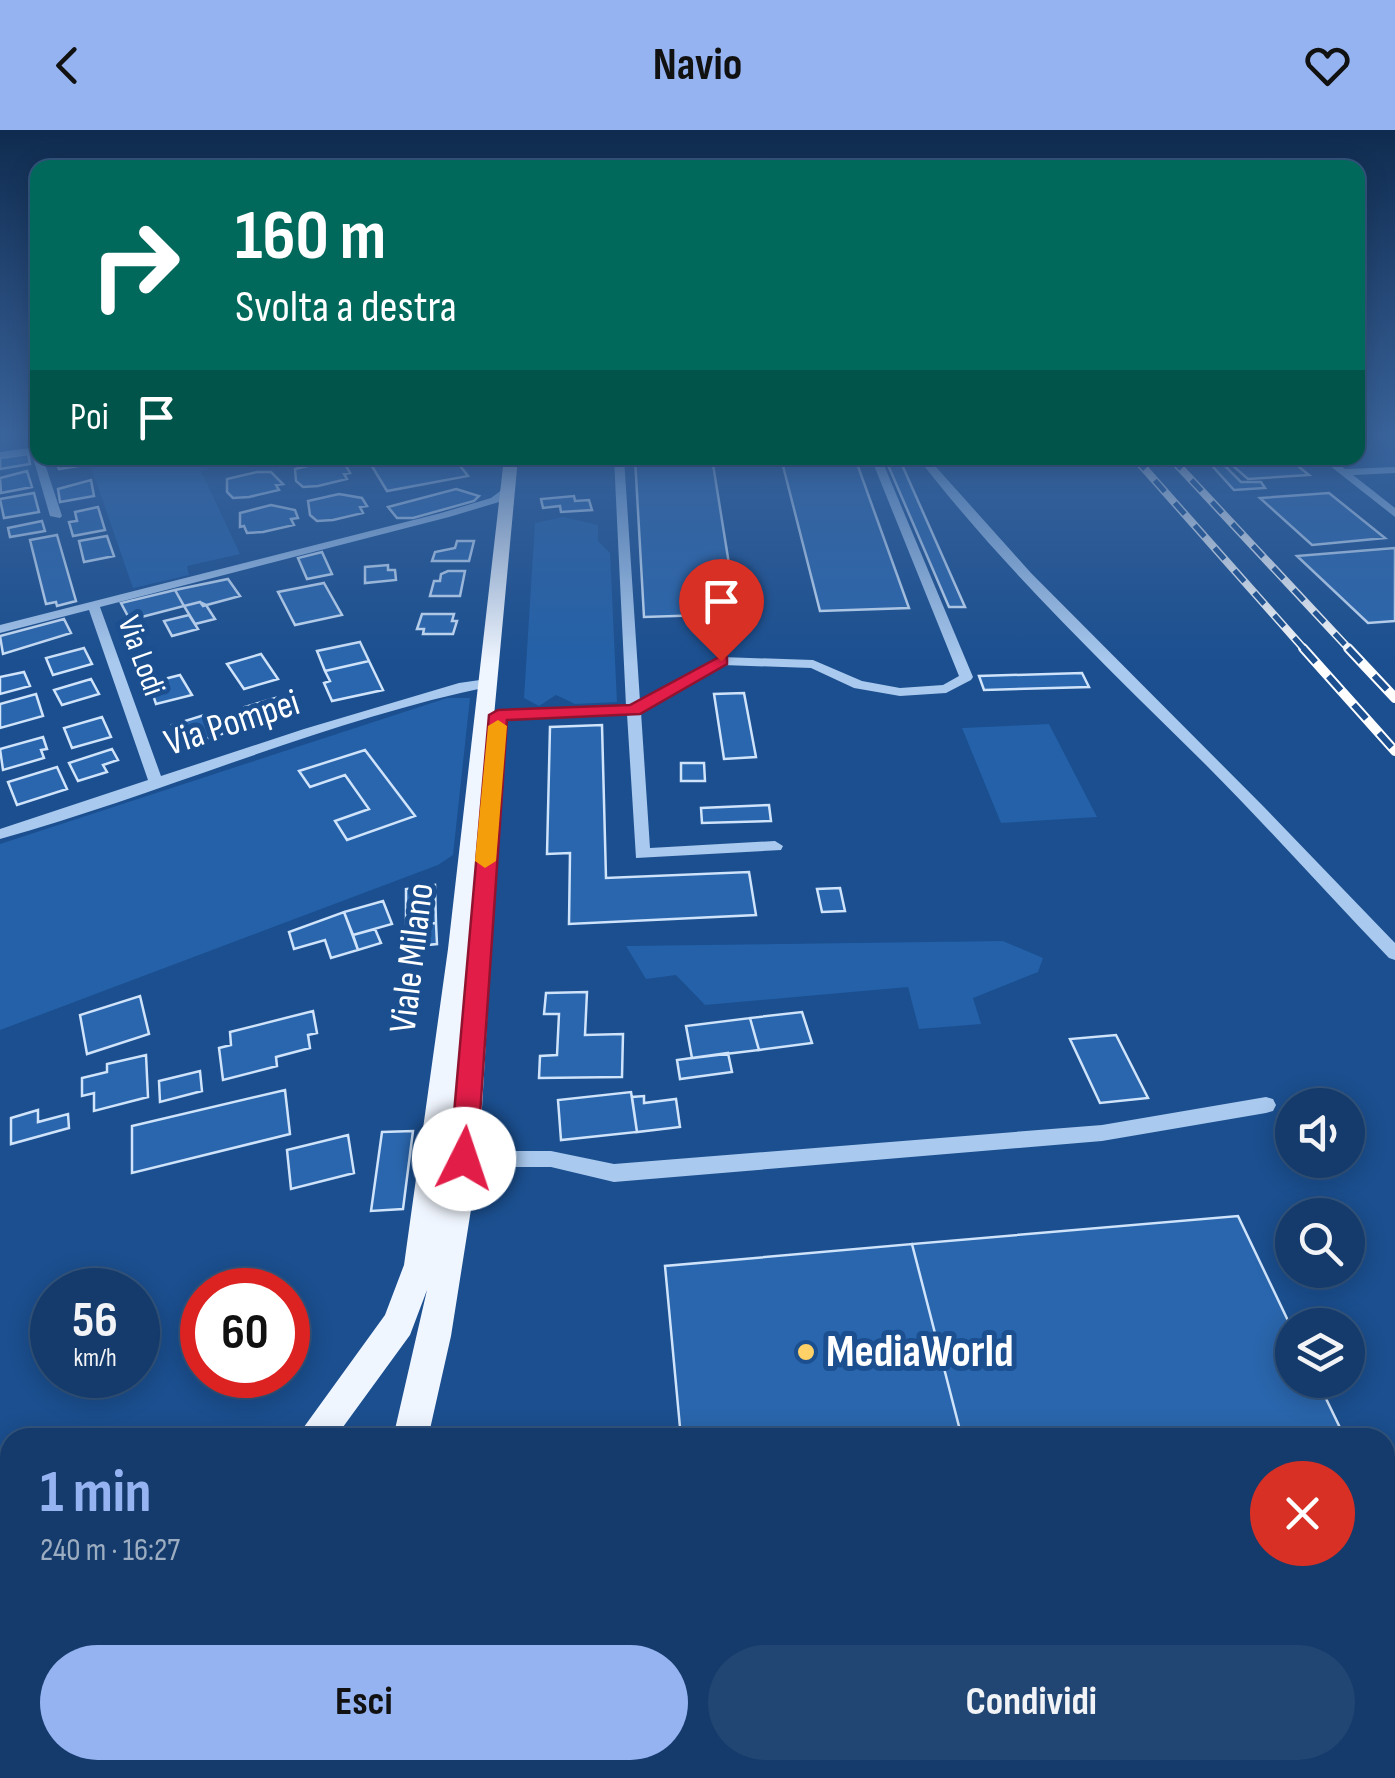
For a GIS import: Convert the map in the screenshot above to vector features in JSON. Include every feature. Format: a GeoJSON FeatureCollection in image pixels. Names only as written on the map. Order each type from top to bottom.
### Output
{"type":"FeatureCollection","features":[{"type":"Feature","properties":{"kind":"main road","name":"Viale Milano"},"geometry":{"type":"LineString","coordinates":[[320,1428],[398,1324],[420,1265],[460,949],[505,510]]}},
{"type":"Feature","properties":{"kind":"main road","name":"Viale Milano"},"geometry":{"type":"LineString","coordinates":[[412,1428],[435,1336],[464,1159],[516,510]]}},
{"type":"Feature","properties":{"kind":"street"},"geometry":{"type":"LineString","coordinates":[[54,510],[56,516]]}},
{"type":"Feature","properties":{"kind":"street"},"geometry":{"type":"LineString","coordinates":[[0,628],[462,510]]}},
{"type":"Feature","properties":{"kind":"street"},"geometry":{"type":"LineString","coordinates":[[622,510],[642,854],[774,846]]}},
{"type":"Feature","properties":{"kind":"street"},"geometry":{"type":"LineString","coordinates":[[498,715],[634,710],[721,661],[813,664],[859,685],[900,692],[923,693],[960,684],[966,677],[897,510]]}},
{"type":"Feature","properties":{"kind":"street"},"geometry":{"type":"LineString","coordinates":[[966,510],[997,548],[1057,606],[1125,681],[1210,762],[1395,954]]}},
{"type":"Feature","properties":{"kind":"street"},"geometry":{"type":"LineString","coordinates":[[445,515],[483,514],[504,520]]}},
{"type":"Feature","properties":{"kind":"street","name":"Via Lodi"},"geometry":{"type":"LineString","coordinates":[[93,605],[156,783]]}},
{"type":"Feature","properties":{"kind":"street","name":"Via Pompei"},"geometry":{"type":"LineString","coordinates":[[0,834],[322,728],[464,686],[487,683]]}},
{"type":"Feature","properties":{"kind":"street"},"geometry":{"type":"LineString","coordinates":[[464,1159],[551,1159],[614,1173],[1102,1133],[1266,1105]]}},
{"type":"Feature","properties":{"kind":"shaded area"},"geometry":{"type":"Polygon","coordinates":[[[106,510],[219,510],[240,554],[187,566],[189,575],[133,588],[106,510]]]}},
{"type":"Feature","properties":{"kind":"shaded area"},"geometry":{"type":"Polygon","coordinates":[[[563,517],[598,525],[598,541],[610,553],[617,702],[575,704],[556,695],[539,706],[524,698],[535,523],[563,517]]]}},
{"type":"Feature","properties":{"kind":"shaded area"},"geometry":{"type":"Polygon","coordinates":[[[447,698],[470,698],[453,855],[438,865],[0,1030],[0,844],[447,698]],[[365,750],[300,771],[345,775],[369,809],[335,821],[347,840],[415,815],[365,750]]]}},
{"type":"Feature","properties":{"kind":"shaded area"},"geometry":{"type":"Polygon","coordinates":[[[1049,724],[1097,817],[1001,823],[962,728],[1049,724]]]}},
{"type":"Feature","properties":{"kind":"shaded area"},"geometry":{"type":"Polygon","coordinates":[[[1003,941],[1043,958],[1038,972],[973,998],[981,1024],[919,1029],[908,987],[705,1005],[676,975],[646,979],[626,946],[1003,941]]]}},
{"type":"Feature","properties":{"kind":"building"},"geometry":{"type":"Polygon","coordinates":[[[2,510],[39,512],[4,518],[2,510]]]}},
{"type":"Feature","properties":{"kind":"building"},"geometry":{"type":"Polygon","coordinates":[[[99,510],[105,530],[73,536],[69,522],[77,521],[75,512],[99,510]]]}},
{"type":"Feature","properties":{"kind":"building"},"geometry":{"type":"Polygon","coordinates":[[[295,510],[298,518],[291,519],[294,525],[247,533],[244,526],[240,527],[240,513],[295,510]]]}},
{"type":"Feature","properties":{"kind":"building"},"geometry":{"type":"Polygon","coordinates":[[[309,510],[363,513],[317,521],[309,510]]]}},
{"type":"Feature","properties":{"kind":"building"},"geometry":{"type":"Polygon","coordinates":[[[390,510],[442,510],[413,518],[397,518],[390,510]]]}},
{"type":"Feature","properties":{"kind":"building"},"geometry":{"type":"Polygon","coordinates":[[[638,510],[720,510],[737,614],[644,617],[638,510]]]}},
{"type":"Feature","properties":{"kind":"building"},"geometry":{"type":"Polygon","coordinates":[[[794,510],[874,510],[909,608],[820,611],[794,510]]]}},
{"type":"Feature","properties":{"kind":"building"},"geometry":{"type":"Polygon","coordinates":[[[907,510],[922,510],[965,607],[949,607],[907,510]]]}},
{"type":"Feature","properties":{"kind":"building"},"geometry":{"type":"Polygon","coordinates":[[[1273,510],[1350,510],[1385,538],[1312,545],[1273,510]]]}},
{"type":"Feature","properties":{"kind":"building"},"geometry":{"type":"Polygon","coordinates":[[[42,521],[45,531],[10,537],[8,528],[42,521]]]}},
{"type":"Feature","properties":{"kind":"building"},"geometry":{"type":"Polygon","coordinates":[[[57,535],[76,601],[57,606],[56,602],[46,604],[30,540],[57,535]]]}},
{"type":"Feature","properties":{"kind":"building"},"geometry":{"type":"Polygon","coordinates":[[[107,536],[114,556],[84,562],[79,541],[107,536]]]}},
{"type":"Feature","properties":{"kind":"building"},"geometry":{"type":"Polygon","coordinates":[[[457,541],[474,541],[469,561],[432,561],[435,552],[455,548],[457,541]]]}},
{"type":"Feature","properties":{"kind":"building"},"geometry":{"type":"Polygon","coordinates":[[[1395,548],[1395,621],[1368,623],[1297,556],[1395,548]]]}},
{"type":"Feature","properties":{"kind":"building"},"geometry":{"type":"Polygon","coordinates":[[[322,552],[332,574],[307,579],[298,558],[322,552]]]}},
{"type":"Feature","properties":{"kind":"building"},"geometry":{"type":"Polygon","coordinates":[[[388,565],[388,570],[395,570],[396,580],[365,583],[365,567],[388,565]]]}},
{"type":"Feature","properties":{"kind":"building"},"geometry":{"type":"Polygon","coordinates":[[[465,571],[460,596],[430,596],[434,581],[440,581],[441,574],[465,571]]]}},
{"type":"Feature","properties":{"kind":"building"},"geometry":{"type":"Polygon","coordinates":[[[228,579],[240,596],[203,606],[200,602],[184,606],[175,590],[228,579]]]}},
{"type":"Feature","properties":{"kind":"building"},"geometry":{"type":"Polygon","coordinates":[[[324,583],[342,615],[295,625],[278,592],[324,583]]]}},
{"type":"Feature","properties":{"kind":"building"},"geometry":{"type":"Polygon","coordinates":[[[175,590],[184,606],[130,620],[121,603],[175,590]]]}},
{"type":"Feature","properties":{"kind":"building"},"geometry":{"type":"Polygon","coordinates":[[[200,602],[215,619],[195,624],[184,606],[200,602]]]}},
{"type":"Feature","properties":{"kind":"building"},"geometry":{"type":"Polygon","coordinates":[[[422,614],[454,614],[452,621],[457,621],[453,634],[423,634],[424,629],[417,629],[422,614]]]}},
{"type":"Feature","properties":{"kind":"building"},"geometry":{"type":"Polygon","coordinates":[[[189,615],[198,629],[172,636],[164,621],[189,615]]]}},
{"type":"Feature","properties":{"kind":"building"},"geometry":{"type":"Polygon","coordinates":[[[64,619],[71,633],[3,654],[0,636],[64,619]]]}},
{"type":"Feature","properties":{"kind":"building"},"geometry":{"type":"Polygon","coordinates":[[[360,642],[369,661],[325,671],[317,651],[360,642]]]}},
{"type":"Feature","properties":{"kind":"building"},"geometry":{"type":"Polygon","coordinates":[[[84,648],[92,664],[53,675],[46,658],[84,648]]]}},
{"type":"Feature","properties":{"kind":"building"},"geometry":{"type":"Polygon","coordinates":[[[261,654],[278,679],[244,689],[227,664],[261,654]]]}},
{"type":"Feature","properties":{"kind":"building"},"geometry":{"type":"Polygon","coordinates":[[[369,661],[383,690],[332,701],[324,683],[330,681],[325,671],[369,661]]]}},
{"type":"Feature","properties":{"kind":"building"},"geometry":{"type":"Polygon","coordinates":[[[24,672],[30,686],[0,694],[0,677],[24,672]]]}},
{"type":"Feature","properties":{"kind":"building"},"geometry":{"type":"Polygon","coordinates":[[[1082,673],[1089,687],[984,690],[979,676],[1082,673]]]}},
{"type":"Feature","properties":{"kind":"building"},"geometry":{"type":"Polygon","coordinates":[[[180,675],[192,695],[156,704],[149,683],[180,675]]]}},
{"type":"Feature","properties":{"kind":"building"},"geometry":{"type":"Polygon","coordinates":[[[91,679],[99,694],[62,705],[54,690],[91,679]]]}},
{"type":"Feature","properties":{"kind":"building"},"geometry":{"type":"Polygon","coordinates":[[[744,693],[756,757],[724,759],[714,694],[744,693]]]}},
{"type":"Feature","properties":{"kind":"building"},"geometry":{"type":"Polygon","coordinates":[[[36,694],[43,716],[0,728],[0,704],[36,694]]]}},
{"type":"Feature","properties":{"kind":"building"},"geometry":{"type":"Polygon","coordinates":[[[279,697],[293,715],[258,726],[245,707],[279,697]]]}},
{"type":"Feature","properties":{"kind":"building"},"geometry":{"type":"Polygon","coordinates":[[[214,712],[224,728],[220,729],[222,734],[178,747],[172,725],[214,712]]]}},
{"type":"Feature","properties":{"kind":"building"},"geometry":{"type":"Polygon","coordinates":[[[102,717],[111,737],[72,748],[64,728],[102,717]]]}},
{"type":"Feature","properties":{"kind":"building"},"geometry":{"type":"Polygon","coordinates":[[[602,725],[606,878],[749,872],[756,915],[569,924],[570,853],[547,854],[550,727],[602,725]]]}},
{"type":"Feature","properties":{"kind":"building"},"geometry":{"type":"Polygon","coordinates":[[[43,737],[47,749],[41,750],[44,758],[3,770],[0,749],[43,737]]]}},
{"type":"Feature","properties":{"kind":"building"},"geometry":{"type":"Polygon","coordinates":[[[112,749],[118,760],[103,765],[107,772],[78,781],[69,763],[112,749]]]}},
{"type":"Feature","properties":{"kind":"building"},"geometry":{"type":"Polygon","coordinates":[[[365,750],[415,816],[347,840],[335,821],[369,809],[345,775],[310,787],[299,771],[365,750]]]}},
{"type":"Feature","properties":{"kind":"building"},"geometry":{"type":"Polygon","coordinates":[[[681,763],[704,763],[705,781],[681,781],[681,763]]]}},
{"type":"Feature","properties":{"kind":"building"},"geometry":{"type":"Polygon","coordinates":[[[57,767],[67,789],[17,805],[8,782],[57,767]]]}},
{"type":"Feature","properties":{"kind":"building"},"geometry":{"type":"Polygon","coordinates":[[[769,805],[771,821],[702,823],[701,808],[769,805]]]}},
{"type":"Feature","properties":{"kind":"building"},"geometry":{"type":"Polygon","coordinates":[[[435,885],[436,923],[406,927],[406,889],[435,885]]]}},
{"type":"Feature","properties":{"kind":"building"},"geometry":{"type":"Polygon","coordinates":[[[840,888],[845,911],[822,912],[817,889],[840,888]]]}},
{"type":"Feature","properties":{"kind":"building"},"geometry":{"type":"Polygon","coordinates":[[[383,901],[392,924],[353,935],[344,912],[383,901]]]}},
{"type":"Feature","properties":{"kind":"building"},"geometry":{"type":"Polygon","coordinates":[[[344,912],[358,950],[331,958],[325,940],[294,949],[289,932],[344,912]]]}},
{"type":"Feature","properties":{"kind":"building"},"geometry":{"type":"Polygon","coordinates":[[[436,923],[437,944],[406,947],[406,927],[436,923]]]}},
{"type":"Feature","properties":{"kind":"building"},"geometry":{"type":"Polygon","coordinates":[[[375,929],[381,943],[358,950],[353,935],[375,929]]]}},
{"type":"Feature","properties":{"kind":"building"},"geometry":{"type":"Polygon","coordinates":[[[587,992],[585,1035],[623,1034],[622,1077],[539,1078],[540,1056],[557,1055],[559,1014],[544,1014],[546,993],[587,992]]]}},
{"type":"Feature","properties":{"kind":"building"},"geometry":{"type":"Polygon","coordinates":[[[140,996],[149,1034],[87,1054],[80,1015],[140,996]]]}},
{"type":"Feature","properties":{"kind":"building"},"geometry":{"type":"Polygon","coordinates":[[[313,1011],[317,1033],[308,1035],[310,1048],[276,1057],[277,1066],[223,1080],[219,1048],[231,1045],[230,1032],[313,1011]]]}},
{"type":"Feature","properties":{"kind":"building"},"geometry":{"type":"Polygon","coordinates":[[[802,1012],[812,1043],[759,1050],[750,1018],[802,1012]]]}},
{"type":"Feature","properties":{"kind":"building"},"geometry":{"type":"Polygon","coordinates":[[[750,1018],[759,1050],[692,1058],[686,1026],[750,1018]]]}},
{"type":"Feature","properties":{"kind":"building"},"geometry":{"type":"Polygon","coordinates":[[[1116,1035],[1148,1098],[1100,1103],[1070,1039],[1116,1035]]]}},
{"type":"Feature","properties":{"kind":"building"},"geometry":{"type":"Polygon","coordinates":[[[728,1053],[732,1072],[680,1079],[677,1060],[728,1053]]]}},
{"type":"Feature","properties":{"kind":"building"},"geometry":{"type":"Polygon","coordinates":[[[146,1055],[148,1097],[94,1111],[94,1093],[82,1096],[82,1078],[107,1072],[107,1064],[146,1055]]]}},
{"type":"Feature","properties":{"kind":"building"},"geometry":{"type":"Polygon","coordinates":[[[200,1071],[202,1091],[160,1102],[159,1081],[200,1071]]]}},
{"type":"Feature","properties":{"kind":"building"},"geometry":{"type":"Polygon","coordinates":[[[285,1090],[290,1134],[132,1173],[132,1126],[285,1090]]]}},
{"type":"Feature","properties":{"kind":"building"},"geometry":{"type":"Polygon","coordinates":[[[631,1092],[637,1132],[561,1140],[558,1100],[631,1092]]]}},
{"type":"Feature","properties":{"kind":"building"},"geometry":{"type":"Polygon","coordinates":[[[644,1096],[644,1103],[676,1099],[680,1127],[637,1132],[632,1097],[644,1096]]]}},
{"type":"Feature","properties":{"kind":"building"},"geometry":{"type":"Polygon","coordinates":[[[38,1110],[38,1122],[68,1114],[69,1128],[11,1144],[11,1118],[38,1110]]]}},
{"type":"Feature","properties":{"kind":"building"},"geometry":{"type":"Polygon","coordinates":[[[413,1131],[403,1209],[371,1211],[382,1132],[413,1131]]]}},
{"type":"Feature","properties":{"kind":"building"},"geometry":{"type":"Polygon","coordinates":[[[348,1135],[354,1173],[291,1189],[287,1150],[348,1135]]]}},
{"type":"Feature","properties":{"kind":"building"},"geometry":{"type":"Polygon","coordinates":[[[1238,1216],[1282,1308],[1275,1308],[1275,1398],[1326,1398],[1340,1428],[959,1428],[912,1244],[1238,1216]]]}},
{"type":"Feature","properties":{"kind":"building","name":"MediaWorld"},"geometry":{"type":"Polygon","coordinates":[[[912,1244],[959,1428],[680,1428],[665,1266],[912,1244]]]}},
{"type":"Feature","properties":{"kind":"railway"},"geometry":{"type":"LineString","coordinates":[[1181,510],[1305,650]]}},
{"type":"Feature","properties":{"kind":"railway"},"geometry":{"type":"LineString","coordinates":[[1219,510],[1350,650]]}},
{"type":"Feature","properties":{"kind":"railway"},"geometry":{"type":"LineString","coordinates":[[1303,648],[1395,751]]}},
{"type":"Feature","properties":{"kind":"railway"},"geometry":{"type":"LineString","coordinates":[[1348,648],[1395,698]]}},
{"type":"Feature","properties":{"kind":"slow traffic"},"geometry":{"type":"LineString","coordinates":[[485,861],[498,726]]}},
{"type":"Feature","properties":{"kind":"place","name":"MediaWorld"},"geometry":{"type":"Point","coordinates":[806,1352]}},
{"type":"Feature","properties":{"kind":"route"},"geometry":{"type":"LineString","coordinates":[[464,1159],[498,715],[634,710],[721,661]]}}]}
